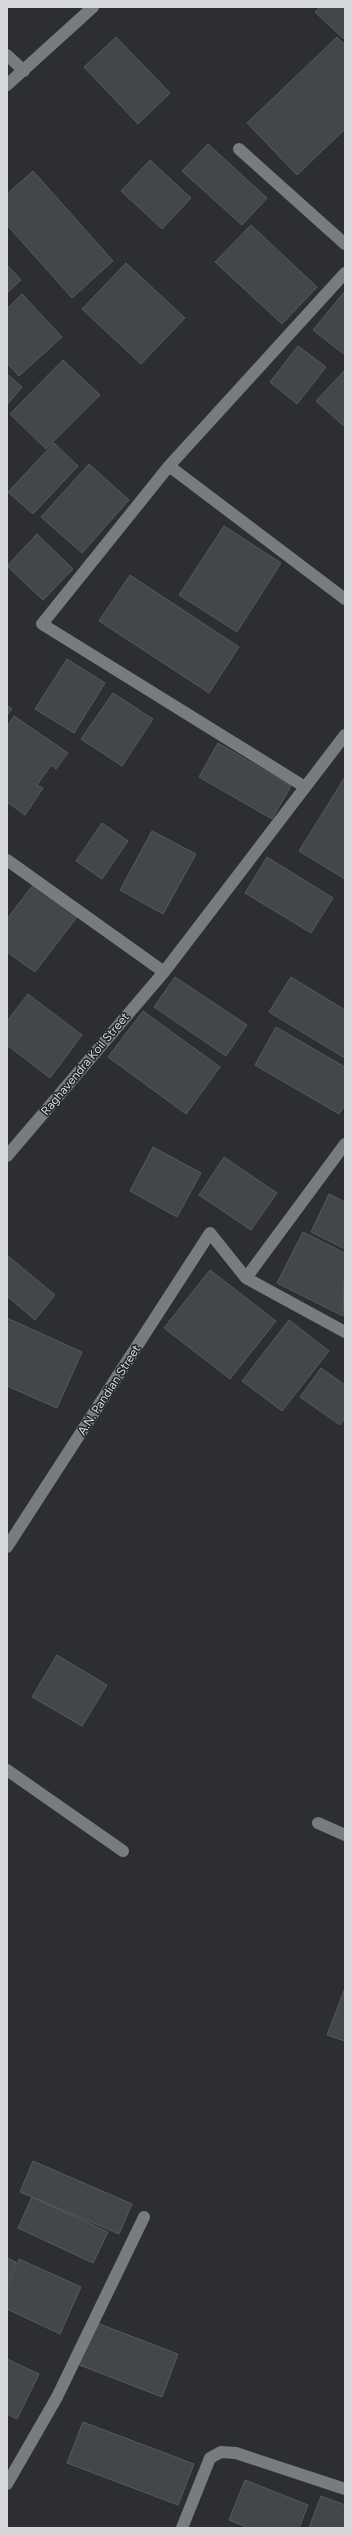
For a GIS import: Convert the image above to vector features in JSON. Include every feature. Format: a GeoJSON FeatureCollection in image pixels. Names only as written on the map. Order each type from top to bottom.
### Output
{"type":"FeatureCollection","features":[{"type":"Feature","properties":{"kind":"street"},"geometry":{"type":"LineString","coordinates":[[7,85],[94,7]]}},
{"type":"Feature","properties":{"kind":"street"},"geometry":{"type":"LineString","coordinates":[[7,55],[24,71]]}},
{"type":"Feature","properties":{"kind":"street"},"geometry":{"type":"LineString","coordinates":[[239,150],[345,244]]}},
{"type":"Feature","properties":{"kind":"street"},"geometry":{"type":"LineString","coordinates":[[305,786],[42,624],[169,466],[345,273]]}},
{"type":"Feature","properties":{"kind":"street"},"geometry":{"type":"LineString","coordinates":[[169,466],[345,599]]}},
{"type":"Feature","properties":{"kind":"street","name":"Raghavendra Koil Street"},"geometry":{"type":"LineString","coordinates":[[7,1156],[164,972],[345,735]]}},
{"type":"Feature","properties":{"kind":"street"},"geometry":{"type":"LineString","coordinates":[[7,860],[164,972]]}},
{"type":"Feature","properties":{"kind":"street"},"geometry":{"type":"LineString","coordinates":[[345,1144],[246,1278],[345,1332]]}},
{"type":"Feature","properties":{"kind":"street","name":"A.N. Pandian Street"},"geometry":{"type":"LineString","coordinates":[[7,1547],[210,1233],[246,1278]]}},
{"type":"Feature","properties":{"kind":"street"},"geometry":{"type":"LineString","coordinates":[[7,1770],[123,1852]]}},
{"type":"Feature","properties":{"kind":"street"},"geometry":{"type":"LineString","coordinates":[[318,1823],[345,1834]]}},
{"type":"Feature","properties":{"kind":"street"},"geometry":{"type":"LineString","coordinates":[[7,2484],[57,2397],[144,2217]]}},
{"type":"Feature","properties":{"kind":"street"},"geometry":{"type":"LineString","coordinates":[[182,2528],[210,2458],[221,2452],[236,2453],[345,2489]]}},
{"type":"Feature","properties":{"kind":"building"},"geometry":{"type":"Polygon","coordinates":[[[320,7],[345,7],[345,40],[315,12],[320,7]]]}},
{"type":"Feature","properties":{"kind":"building"},"geometry":{"type":"Polygon","coordinates":[[[116,37],[170,93],[138,124],[84,67],[116,37]]]}},
{"type":"Feature","properties":{"kind":"building"},"geometry":{"type":"Polygon","coordinates":[[[337,37],[345,45],[345,129],[297,175],[247,123],[337,37]]]}},
{"type":"Feature","properties":{"kind":"building"},"geometry":{"type":"Polygon","coordinates":[[[208,144],[267,198],[242,225],[182,171],[208,144]]]}},
{"type":"Feature","properties":{"kind":"building"},"geometry":{"type":"Polygon","coordinates":[[[150,160],[191,198],[162,229],[121,191],[150,160]]]}},
{"type":"Feature","properties":{"kind":"building"},"geometry":{"type":"Polygon","coordinates":[[[33,171],[113,261],[72,298],[7,225],[7,194],[33,171]]]}},
{"type":"Feature","properties":{"kind":"building"},"geometry":{"type":"Polygon","coordinates":[[[251,225],[317,287],[282,324],[215,262],[251,225]]]}},
{"type":"Feature","properties":{"kind":"building"},"geometry":{"type":"Polygon","coordinates":[[[126,263],[185,318],[141,364],[82,309],[126,263]]]}},
{"type":"Feature","properties":{"kind":"building"},"geometry":{"type":"Polygon","coordinates":[[[7,265],[21,280],[7,293],[7,265]]]}},
{"type":"Feature","properties":{"kind":"building"},"geometry":{"type":"Polygon","coordinates":[[[345,291],[345,355],[313,330],[345,291]]]}},
{"type":"Feature","properties":{"kind":"building"},"geometry":{"type":"Polygon","coordinates":[[[22,294],[62,337],[19,376],[7,363],[7,309],[22,294]]]}},
{"type":"Feature","properties":{"kind":"building"},"geometry":{"type":"Polygon","coordinates":[[[298,346],[326,367],[297,404],[270,382],[298,346]]]}},
{"type":"Feature","properties":{"kind":"building"},"geometry":{"type":"Polygon","coordinates":[[[63,360],[100,395],[46,449],[10,414],[63,360]]]}},
{"type":"Feature","properties":{"kind":"building"},"geometry":{"type":"Polygon","coordinates":[[[345,370],[345,427],[316,401],[345,370]]]}},
{"type":"Feature","properties":{"kind":"building"},"geometry":{"type":"Polygon","coordinates":[[[7,374],[22,387],[7,405],[7,374]]]}},
{"type":"Feature","properties":{"kind":"building"},"geometry":{"type":"Polygon","coordinates":[[[54,443],[78,466],[33,514],[8,492],[54,443]]]}},
{"type":"Feature","properties":{"kind":"building"},"geometry":{"type":"Polygon","coordinates":[[[89,464],[129,500],[82,553],[41,517],[89,464]]]}},
{"type":"Feature","properties":{"kind":"building"},"geometry":{"type":"Polygon","coordinates":[[[224,526],[281,563],[237,632],[179,595],[224,526]]]}},
{"type":"Feature","properties":{"kind":"building"},"geometry":{"type":"Polygon","coordinates":[[[37,534],[73,569],[43,600],[7,566],[37,534]]]}},
{"type":"Feature","properties":{"kind":"building"},"geometry":{"type":"Polygon","coordinates":[[[130,575],[239,647],[209,693],[99,621],[130,575]]]}},
{"type":"Feature","properties":{"kind":"building"},"geometry":{"type":"Polygon","coordinates":[[[67,659],[105,683],[74,733],[35,709],[67,659]]]}},
{"type":"Feature","properties":{"kind":"building"},"geometry":{"type":"Polygon","coordinates":[[[113,693],[153,719],[122,766],[81,739],[113,693]]]}},
{"type":"Feature","properties":{"kind":"building"},"geometry":{"type":"Polygon","coordinates":[[[7,705],[12,709],[7,715],[7,705]]]}},
{"type":"Feature","properties":{"kind":"building"},"geometry":{"type":"Polygon","coordinates":[[[14,716],[68,753],[56,769],[51,765],[37,785],[43,788],[25,815],[7,802],[7,727],[14,716]]]}},
{"type":"Feature","properties":{"kind":"building"},"geometry":{"type":"Polygon","coordinates":[[[218,743],[291,786],[272,819],[199,777],[218,743]]]}},
{"type":"Feature","properties":{"kind":"building"},"geometry":{"type":"Polygon","coordinates":[[[345,777],[345,879],[299,851],[345,777]]]}},
{"type":"Feature","properties":{"kind":"building"},"geometry":{"type":"Polygon","coordinates":[[[102,823],[128,841],[102,879],[76,861],[102,823]]]}},
{"type":"Feature","properties":{"kind":"building"},"geometry":{"type":"Polygon","coordinates":[[[152,831],[196,854],[163,914],[120,890],[152,831]]]}},
{"type":"Feature","properties":{"kind":"building"},"geometry":{"type":"Polygon","coordinates":[[[267,857],[333,898],[311,933],[245,893],[267,857]]]}},
{"type":"Feature","properties":{"kind":"building"},"geometry":{"type":"Polygon","coordinates":[[[33,885],[77,917],[35,972],[7,952],[7,919],[33,885]]]}},
{"type":"Feature","properties":{"kind":"building"},"geometry":{"type":"Polygon","coordinates":[[[175,977],[247,1025],[226,1056],[154,1007],[175,977]]]}},
{"type":"Feature","properties":{"kind":"building"},"geometry":{"type":"Polygon","coordinates":[[[291,977],[345,1010],[345,1058],[269,1012],[291,977]]]}},
{"type":"Feature","properties":{"kind":"building"},"geometry":{"type":"Polygon","coordinates":[[[28,994],[82,1035],[50,1078],[7,1045],[7,1021],[28,994]]]}},
{"type":"Feature","properties":{"kind":"building"},"geometry":{"type":"Polygon","coordinates":[[[143,1011],[220,1067],[186,1114],[108,1057],[143,1011]]]}},
{"type":"Feature","properties":{"kind":"building"},"geometry":{"type":"Polygon","coordinates":[[[276,1027],[345,1067],[345,1105],[339,1114],[255,1065],[276,1027]]]}},
{"type":"Feature","properties":{"kind":"building"},"geometry":{"type":"Polygon","coordinates":[[[153,1147],[201,1173],[177,1217],[130,1191],[153,1147]]]}},
{"type":"Feature","properties":{"kind":"building"},"geometry":{"type":"Polygon","coordinates":[[[224,1157],[277,1193],[251,1230],[199,1195],[224,1157]]]}},
{"type":"Feature","properties":{"kind":"building"},"geometry":{"type":"Polygon","coordinates":[[[329,1194],[345,1202],[345,1249],[311,1232],[329,1194]]]}},
{"type":"Feature","properties":{"kind":"building"},"geometry":{"type":"Polygon","coordinates":[[[303,1232],[345,1253],[343,1316],[277,1283],[303,1232]]]}},
{"type":"Feature","properties":{"kind":"building"},"geometry":{"type":"Polygon","coordinates":[[[7,1255],[55,1295],[35,1320],[7,1296],[7,1255]]]}},
{"type":"Feature","properties":{"kind":"building"},"geometry":{"type":"Polygon","coordinates":[[[210,1270],[276,1321],[230,1379],[164,1328],[210,1270]]]}},
{"type":"Feature","properties":{"kind":"building"},"geometry":{"type":"Polygon","coordinates":[[[7,1318],[82,1352],[57,1408],[7,1386],[7,1318]]]}},
{"type":"Feature","properties":{"kind":"building"},"geometry":{"type":"Polygon","coordinates":[[[289,1320],[329,1351],[282,1411],[242,1381],[289,1320]]]}},
{"type":"Feature","properties":{"kind":"building"},"geometry":{"type":"Polygon","coordinates":[[[321,1368],[345,1385],[345,1418],[340,1425],[300,1397],[321,1368]]]}},
{"type":"Feature","properties":{"kind":"building"},"geometry":{"type":"Polygon","coordinates":[[[57,1655],[107,1685],[82,1726],[32,1697],[57,1655]]]}},
{"type":"Feature","properties":{"kind":"building"},"geometry":{"type":"Polygon","coordinates":[[[345,1988],[345,2041],[327,2035],[345,1988]]]}},
{"type":"Feature","properties":{"kind":"building"},"geometry":{"type":"Polygon","coordinates":[[[33,2161],[132,2204],[119,2234],[20,2192],[33,2161]]]}},
{"type":"Feature","properties":{"kind":"building"},"geometry":{"type":"Polygon","coordinates":[[[32,2197],[108,2232],[93,2263],[18,2228],[32,2197]]]}},
{"type":"Feature","properties":{"kind":"building"},"geometry":{"type":"Polygon","coordinates":[[[7,2258],[16,2262],[7,2281],[7,2258]]]}},
{"type":"Feature","properties":{"kind":"building"},"geometry":{"type":"Polygon","coordinates":[[[19,2259],[81,2287],[60,2334],[7,2309],[7,2285],[19,2259]]]}},
{"type":"Feature","properties":{"kind":"building"},"geometry":{"type":"Polygon","coordinates":[[[94,2322],[178,2354],[162,2397],[77,2364],[94,2322]]]}},
{"type":"Feature","properties":{"kind":"building"},"geometry":{"type":"Polygon","coordinates":[[[7,2359],[39,2374],[17,2419],[7,2414],[7,2359]]]}},
{"type":"Feature","properties":{"kind":"building"},"geometry":{"type":"Polygon","coordinates":[[[83,2422],[194,2464],[178,2505],[67,2463],[83,2422]]]}},
{"type":"Feature","properties":{"kind":"building"},"geometry":{"type":"Polygon","coordinates":[[[245,2480],[308,2505],[299,2528],[249,2528],[229,2520],[245,2480]]]}},
{"type":"Feature","properties":{"kind":"building"},"geometry":{"type":"Polygon","coordinates":[[[321,2496],[345,2505],[345,2528],[309,2528],[321,2496]]]}}]}
